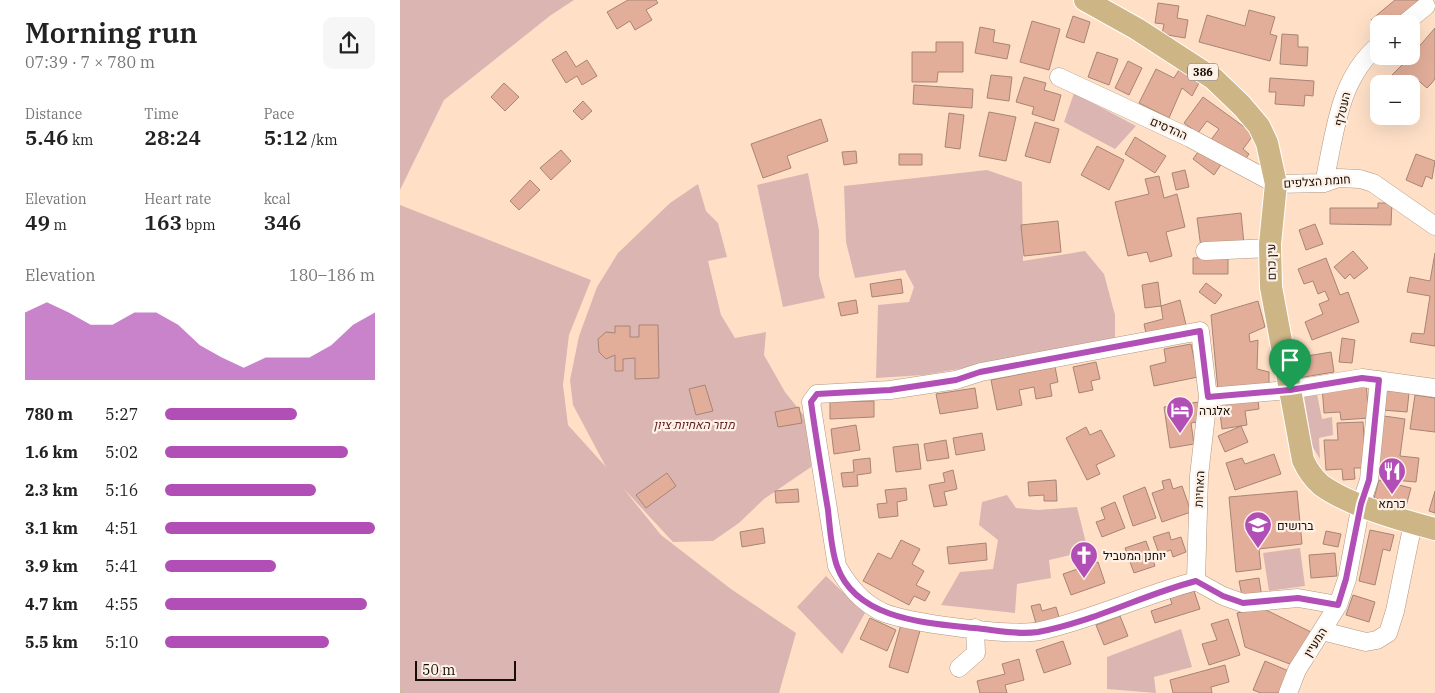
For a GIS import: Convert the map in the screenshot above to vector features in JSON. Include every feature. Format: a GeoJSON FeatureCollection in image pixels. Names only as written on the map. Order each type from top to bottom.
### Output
{"type":"FeatureCollection","features":[{"type":"Feature","properties":{"kind":"main road","name":"עין כרם"},"geometry":{"type":"LineString","coordinates":[[1085,0],[1141,31],[1214,79],[1242,106],[1259,126],[1267,142],[1276,184],[1270,248],[1271,287],[1299,445],[1309,472],[1321,484],[1361,504],[1412,523],[1435,528]]}},
{"type":"Feature","properties":{"kind":"street"},"geometry":{"type":"LineString","coordinates":[[1415,15],[1426,6]]}},
{"type":"Feature","properties":{"kind":"street","name":"העטלף"},"geometry":{"type":"LineString","coordinates":[[1324,183],[1346,88],[1354,72],[1370,52]]}},
{"type":"Feature","properties":{"kind":"street","name":"ההדסים"},"geometry":{"type":"LineString","coordinates":[[1059,77],[1190,138],[1276,184]]}},
{"type":"Feature","properties":{"kind":"street","name":"חומת הצלפים"},"geometry":{"type":"LineString","coordinates":[[1276,184],[1324,183],[1338,178],[1360,179],[1373,183],[1435,226]]}},
{"type":"Feature","properties":{"kind":"street"},"geometry":{"type":"LineString","coordinates":[[1205,251],[1270,248]]}},
{"type":"Feature","properties":{"kind":"street","name":"האחיות"},"geometry":{"type":"LineString","coordinates":[[975,628],[927,623],[882,612],[862,599],[849,586],[837,566],[811,402],[817,394],[890,390],[956,380],[980,372],[1200,331],[1208,397],[1199,476],[1196,581]]}},
{"type":"Feature","properties":{"kind":"street"},"geometry":{"type":"LineString","coordinates":[[1208,397],[1290,390],[1362,378],[1435,388]]}},
{"type":"Feature","properties":{"kind":"street","name":"המעיין"},"geometry":{"type":"LineString","coordinates":[[1288,693],[1297,670],[1338,605],[1346,579],[1361,504],[1369,480],[1379,380]]}},
{"type":"Feature","properties":{"kind":"street"},"geometry":{"type":"LineString","coordinates":[[1322,631],[1366,642],[1377,640],[1388,632],[1395,611],[1412,523]]}},
{"type":"Feature","properties":{"kind":"street"},"geometry":{"type":"LineString","coordinates":[[959,668],[976,653],[975,628],[1021,633],[1038,632],[1086,620],[1163,589],[1196,581],[1223,596],[1243,603],[1298,598],[1338,605]]}},
{"type":"Feature","properties":{"kind":"green space"},"geometry":{"type":"Polygon","coordinates":[[[400,0],[574,0],[551,15],[444,100],[400,190],[400,0]]]}},
{"type":"Feature","properties":{"kind":"green space"},"geometry":{"type":"Polygon","coordinates":[[[1074,93],[1136,126],[1115,149],[1064,122],[1074,93]]]}},
{"type":"Feature","properties":{"kind":"green space"},"geometry":{"type":"Polygon","coordinates":[[[987,170],[1022,182],[1023,261],[1085,251],[1104,274],[1115,315],[1115,342],[924,375],[876,378],[878,305],[909,302],[914,287],[905,270],[855,278],[846,242],[844,186],[987,170]]]}},
{"type":"Feature","properties":{"kind":"green space"},"geometry":{"type":"Polygon","coordinates":[[[808,173],[819,230],[819,276],[825,298],[783,307],[757,185],[808,173]]]}},
{"type":"Feature","properties":{"kind":"green space","name":"מנזר האחיות ציון"},"geometry":{"type":"Polygon","coordinates":[[[698,184],[706,211],[718,223],[727,257],[708,261],[721,315],[735,338],[766,332],[764,355],[785,392],[809,422],[811,467],[764,499],[739,523],[713,541],[673,542],[623,488],[661,535],[731,589],[796,633],[779,693],[400,693],[400,205],[591,280],[569,335],[563,385],[568,425],[606,467],[573,405],[570,380],[579,336],[597,287],[618,253],[670,203],[698,184]]]}},
{"type":"Feature","properties":{"kind":"green space"},"geometry":{"type":"Polygon","coordinates":[[[1303,389],[1316,389],[1322,419],[1332,417],[1333,435],[1319,438],[1320,459],[1312,446],[1303,389]]]}},
{"type":"Feature","properties":{"kind":"green space"},"geometry":{"type":"Polygon","coordinates":[[[1007,495],[1016,508],[1038,510],[1077,507],[1088,551],[1049,560],[1051,578],[1017,584],[1015,613],[941,605],[960,572],[993,569],[998,540],[979,525],[982,502],[1007,495]]]}},
{"type":"Feature","properties":{"kind":"green space"},"geometry":{"type":"Polygon","coordinates":[[[1300,548],[1305,586],[1269,591],[1263,553],[1300,548]]]}},
{"type":"Feature","properties":{"kind":"green space"},"geometry":{"type":"Polygon","coordinates":[[[826,576],[865,613],[842,654],[797,607],[826,576]]]}},
{"type":"Feature","properties":{"kind":"green space"},"geometry":{"type":"Polygon","coordinates":[[[1181,629],[1192,667],[1154,677],[1156,693],[1107,689],[1107,657],[1181,629]]]}},
{"type":"Feature","properties":{"kind":"building"},"geometry":{"type":"Polygon","coordinates":[[[628,0],[656,0],[658,3],[646,10],[652,20],[635,30],[630,21],[617,29],[607,12],[628,0]]]}},
{"type":"Feature","properties":{"kind":"building"},"geometry":{"type":"Polygon","coordinates":[[[1395,0],[1418,0],[1420,2],[1405,15],[1377,15],[1395,0]]]}},
{"type":"Feature","properties":{"kind":"building"},"geometry":{"type":"Polygon","coordinates":[[[1158,3],[1179,6],[1177,18],[1188,20],[1185,38],[1162,34],[1164,24],[1155,23],[1158,3]]]}},
{"type":"Feature","properties":{"kind":"building"},"geometry":{"type":"Polygon","coordinates":[[[1249,10],[1275,17],[1270,34],[1277,36],[1270,61],[1199,42],[1207,15],[1245,26],[1249,10]]]}},
{"type":"Feature","properties":{"kind":"building"},"geometry":{"type":"Polygon","coordinates":[[[1073,16],[1090,22],[1084,43],[1066,37],[1073,16]]]}},
{"type":"Feature","properties":{"kind":"building"},"geometry":{"type":"Polygon","coordinates":[[[1032,21],[1060,29],[1049,70],[1020,62],[1032,21]]]}},
{"type":"Feature","properties":{"kind":"building"},"geometry":{"type":"Polygon","coordinates":[[[980,27],[995,30],[993,42],[1010,45],[1007,59],[975,53],[980,27]]]}},
{"type":"Feature","properties":{"kind":"building"},"geometry":{"type":"Polygon","coordinates":[[[1435,28],[1435,79],[1427,88],[1420,82],[1420,75],[1392,75],[1402,65],[1420,65],[1420,46],[1435,28]]]}},
{"type":"Feature","properties":{"kind":"building"},"geometry":{"type":"Polygon","coordinates":[[[1282,34],[1298,35],[1298,47],[1308,47],[1307,66],[1280,64],[1282,34]]]}},
{"type":"Feature","properties":{"kind":"building"},"geometry":{"type":"Polygon","coordinates":[[[936,42],[963,42],[963,72],[938,72],[937,82],[912,82],[912,52],[936,52],[936,42]]]}},
{"type":"Feature","properties":{"kind":"building"},"geometry":{"type":"Polygon","coordinates":[[[566,51],[576,67],[587,60],[597,76],[582,85],[577,76],[566,83],[552,60],[566,51]]]}},
{"type":"Feature","properties":{"kind":"building"},"geometry":{"type":"Polygon","coordinates":[[[1097,52],[1118,59],[1109,85],[1088,77],[1097,52]]]}},
{"type":"Feature","properties":{"kind":"building"},"geometry":{"type":"Polygon","coordinates":[[[1128,61],[1142,68],[1129,95],[1115,88],[1128,61]]]}},
{"type":"Feature","properties":{"kind":"building"},"geometry":{"type":"Polygon","coordinates":[[[1156,69],[1174,78],[1179,70],[1199,83],[1192,96],[1182,88],[1169,118],[1139,103],[1156,69]]]}},
{"type":"Feature","properties":{"kind":"building"},"geometry":{"type":"Polygon","coordinates":[[[991,75],[1012,77],[1009,101],[987,98],[991,75]]]}},
{"type":"Feature","properties":{"kind":"building"},"geometry":{"type":"Polygon","coordinates":[[[1024,77],[1046,83],[1044,90],[1061,95],[1054,121],[1032,114],[1034,107],[1016,102],[1024,77]]]}},
{"type":"Feature","properties":{"kind":"building"},"geometry":{"type":"Polygon","coordinates":[[[1270,78],[1314,81],[1313,96],[1305,95],[1304,106],[1275,104],[1276,92],[1269,92],[1270,78]]]}},
{"type":"Feature","properties":{"kind":"building"},"geometry":{"type":"Polygon","coordinates":[[[504,83],[519,97],[505,111],[491,97],[504,83]]]}},
{"type":"Feature","properties":{"kind":"building"},"geometry":{"type":"Polygon","coordinates":[[[914,85],[973,89],[972,108],[913,104],[914,85]]]}},
{"type":"Feature","properties":{"kind":"building"},"geometry":{"type":"Polygon","coordinates":[[[1203,97],[1254,134],[1243,149],[1249,154],[1242,164],[1210,141],[1219,129],[1207,121],[1198,133],[1184,123],[1203,97]]]}},
{"type":"Feature","properties":{"kind":"building"},"geometry":{"type":"Polygon","coordinates":[[[583,101],[592,111],[582,120],[573,111],[583,101]]]}},
{"type":"Feature","properties":{"kind":"building"},"geometry":{"type":"Polygon","coordinates":[[[989,112],[1016,117],[1006,161],[979,156],[989,112]]]}},
{"type":"Feature","properties":{"kind":"building"},"geometry":{"type":"Polygon","coordinates":[[[949,113],[964,115],[960,149],[945,147],[949,113]]]}},
{"type":"Feature","properties":{"kind":"building"},"geometry":{"type":"Polygon","coordinates":[[[821,119],[828,141],[787,156],[791,168],[763,178],[751,144],[821,119]]]}},
{"type":"Feature","properties":{"kind":"building"},"geometry":{"type":"Polygon","coordinates":[[[1035,122],[1059,129],[1050,163],[1025,156],[1035,122]]]}},
{"type":"Feature","properties":{"kind":"building"},"geometry":{"type":"Polygon","coordinates":[[[1135,137],[1166,156],[1155,173],[1125,154],[1135,137]]]}},
{"type":"Feature","properties":{"kind":"building"},"geometry":{"type":"Polygon","coordinates":[[[1097,146],[1124,160],[1109,190],[1081,175],[1097,146]]]}},
{"type":"Feature","properties":{"kind":"building"},"geometry":{"type":"Polygon","coordinates":[[[1201,148],[1222,163],[1214,175],[1193,159],[1201,148]]]}},
{"type":"Feature","properties":{"kind":"building"},"geometry":{"type":"Polygon","coordinates":[[[561,150],[571,161],[551,180],[540,168],[561,150]]]}},
{"type":"Feature","properties":{"kind":"building"},"geometry":{"type":"Polygon","coordinates":[[[856,151],[857,163],[844,165],[842,152],[856,151]]]}},
{"type":"Feature","properties":{"kind":"building"},"geometry":{"type":"Polygon","coordinates":[[[899,154],[922,154],[922,165],[899,165],[899,154]]]}},
{"type":"Feature","properties":{"kind":"building"},"geometry":{"type":"Polygon","coordinates":[[[1416,154],[1435,161],[1432,179],[1426,176],[1422,187],[1406,180],[1416,154]]]}},
{"type":"Feature","properties":{"kind":"building"},"geometry":{"type":"Polygon","coordinates":[[[1185,170],[1189,187],[1176,190],[1172,173],[1185,170]]]}},
{"type":"Feature","properties":{"kind":"building"},"geometry":{"type":"Polygon","coordinates":[[[1159,176],[1164,198],[1177,194],[1185,227],[1166,232],[1172,256],[1150,262],[1147,252],[1128,256],[1115,202],[1149,194],[1145,179],[1159,176]]]}},
{"type":"Feature","properties":{"kind":"building"},"geometry":{"type":"Polygon","coordinates":[[[530,180],[540,190],[519,210],[510,201],[530,180]]]}},
{"type":"Feature","properties":{"kind":"building"},"geometry":{"type":"Polygon","coordinates":[[[1378,203],[1392,203],[1391,225],[1330,224],[1330,208],[1378,208],[1378,203]]]}},
{"type":"Feature","properties":{"kind":"building"},"geometry":{"type":"Polygon","coordinates":[[[1241,213],[1244,244],[1201,248],[1197,218],[1241,213]]]}},
{"type":"Feature","properties":{"kind":"building"},"geometry":{"type":"Polygon","coordinates":[[[1058,221],[1061,252],[1024,256],[1021,225],[1058,221]]]}},
{"type":"Feature","properties":{"kind":"building"},"geometry":{"type":"Polygon","coordinates":[[[1315,224],[1323,244],[1306,250],[1299,230],[1315,224]]]}},
{"type":"Feature","properties":{"kind":"building"},"geometry":{"type":"Polygon","coordinates":[[[1353,251],[1368,268],[1354,279],[1350,274],[1345,279],[1334,267],[1353,251]]]}},
{"type":"Feature","properties":{"kind":"building"},"geometry":{"type":"Polygon","coordinates":[[[1435,253],[1435,346],[1410,342],[1412,333],[1424,334],[1430,296],[1407,292],[1410,277],[1430,281],[1435,253]]]}},
{"type":"Feature","properties":{"kind":"building"},"geometry":{"type":"Polygon","coordinates":[[[1228,257],[1228,274],[1193,274],[1193,258],[1228,257]]]}},
{"type":"Feature","properties":{"kind":"building"},"geometry":{"type":"Polygon","coordinates":[[[1326,258],[1340,295],[1348,292],[1359,322],[1312,340],[1305,322],[1323,314],[1319,304],[1329,300],[1325,291],[1318,294],[1313,281],[1304,284],[1298,269],[1326,258]]]}},
{"type":"Feature","properties":{"kind":"building"},"geometry":{"type":"Polygon","coordinates":[[[901,279],[903,293],[872,297],[870,284],[901,279]]]}},
{"type":"Feature","properties":{"kind":"building"},"geometry":{"type":"Polygon","coordinates":[[[1158,282],[1161,306],[1145,308],[1142,285],[1158,282]]]}},
{"type":"Feature","properties":{"kind":"building"},"geometry":{"type":"Polygon","coordinates":[[[1206,283],[1222,295],[1215,304],[1199,292],[1206,283]]]}},
{"type":"Feature","properties":{"kind":"building"},"geometry":{"type":"Polygon","coordinates":[[[856,300],[858,313],[841,316],[838,303],[856,300]]]}},
{"type":"Feature","properties":{"kind":"building"},"geometry":{"type":"Polygon","coordinates":[[[1180,300],[1187,329],[1147,338],[1144,324],[1163,319],[1161,306],[1180,300]]]}},
{"type":"Feature","properties":{"kind":"building"},"geometry":{"type":"Polygon","coordinates":[[[1258,301],[1265,327],[1249,334],[1250,342],[1258,340],[1257,369],[1269,372],[1269,386],[1218,391],[1211,315],[1258,301]]]}},
{"type":"Feature","properties":{"kind":"building"},"geometry":{"type":"Polygon","coordinates":[[[639,325],[658,325],[659,378],[635,379],[635,358],[623,359],[623,371],[615,371],[615,355],[606,359],[599,352],[598,339],[606,332],[615,333],[615,326],[630,326],[630,337],[639,337],[639,325]]]}},
{"type":"Feature","properties":{"kind":"building"},"geometry":{"type":"Polygon","coordinates":[[[1342,338],[1355,340],[1352,363],[1339,362],[1342,338]]]}},
{"type":"Feature","properties":{"kind":"building"},"geometry":{"type":"Polygon","coordinates":[[[1191,344],[1198,377],[1154,386],[1150,366],[1166,362],[1164,349],[1191,344]]]}},
{"type":"Feature","properties":{"kind":"building"},"geometry":{"type":"Polygon","coordinates":[[[1331,352],[1334,372],[1298,378],[1295,358],[1331,352]]]}},
{"type":"Feature","properties":{"kind":"building"},"geometry":{"type":"Polygon","coordinates":[[[1096,362],[1100,379],[1091,381],[1093,390],[1079,393],[1073,367],[1096,362]]]}},
{"type":"Feature","properties":{"kind":"building"},"geometry":{"type":"Polygon","coordinates":[[[1055,367],[1058,382],[1050,384],[1052,396],[1036,399],[1034,387],[1019,390],[1022,405],[997,410],[991,380],[1055,367]]]}},
{"type":"Feature","properties":{"kind":"building"},"geometry":{"type":"Polygon","coordinates":[[[1366,382],[1369,418],[1341,420],[1340,412],[1324,413],[1322,386],[1366,382]]]}},
{"type":"Feature","properties":{"kind":"building"},"geometry":{"type":"Polygon","coordinates":[[[705,385],[713,411],[696,415],[689,389],[705,385]]]}},
{"type":"Feature","properties":{"kind":"building"},"geometry":{"type":"Polygon","coordinates":[[[975,388],[978,408],[940,414],[936,394],[975,388]]]}},
{"type":"Feature","properties":{"kind":"building"},"geometry":{"type":"Polygon","coordinates":[[[1385,390],[1409,393],[1407,412],[1382,410],[1385,390]]]}},
{"type":"Feature","properties":{"kind":"building"},"geometry":{"type":"Polygon","coordinates":[[[1415,395],[1435,398],[1435,432],[1410,429],[1415,395]]]}},
{"type":"Feature","properties":{"kind":"building"},"geometry":{"type":"Polygon","coordinates":[[[1258,400],[1259,409],[1245,411],[1247,425],[1222,429],[1219,405],[1258,400]]]}},
{"type":"Feature","properties":{"kind":"building"},"geometry":{"type":"Polygon","coordinates":[[[874,401],[874,417],[830,419],[830,402],[874,401]]]}},
{"type":"Feature","properties":{"kind":"building","name":"אלגרה"},"geometry":{"type":"Polygon","coordinates":[[[1199,402],[1202,421],[1191,423],[1194,444],[1170,448],[1164,407],[1199,402]]]}},
{"type":"Feature","properties":{"kind":"building"},"geometry":{"type":"Polygon","coordinates":[[[799,407],[802,423],[778,427],[775,412],[799,407]]]}},
{"type":"Feature","properties":{"kind":"building"},"geometry":{"type":"Polygon","coordinates":[[[1384,416],[1405,419],[1400,456],[1419,458],[1416,482],[1394,480],[1395,471],[1377,469],[1384,416]]]}},
{"type":"Feature","properties":{"kind":"building"},"geometry":{"type":"Polygon","coordinates":[[[1363,422],[1366,468],[1354,468],[1355,479],[1343,480],[1342,469],[1326,470],[1324,440],[1338,440],[1337,423],[1363,422]]]}},
{"type":"Feature","properties":{"kind":"building"},"geometry":{"type":"Polygon","coordinates":[[[856,425],[860,450],[834,454],[831,429],[856,425]]]}},
{"type":"Feature","properties":{"kind":"building"},"geometry":{"type":"Polygon","coordinates":[[[1241,426],[1248,442],[1225,452],[1218,436],[1241,426]]]}},
{"type":"Feature","properties":{"kind":"building"},"geometry":{"type":"Polygon","coordinates":[[[1086,427],[1090,435],[1101,430],[1115,456],[1096,465],[1100,474],[1087,480],[1066,438],[1086,427]]]}},
{"type":"Feature","properties":{"kind":"building"},"geometry":{"type":"Polygon","coordinates":[[[982,433],[985,450],[956,455],[953,438],[982,433]]]}},
{"type":"Feature","properties":{"kind":"building"},"geometry":{"type":"Polygon","coordinates":[[[946,440],[949,458],[927,461],[924,444],[946,440]]]}},
{"type":"Feature","properties":{"kind":"building"},"geometry":{"type":"Polygon","coordinates":[[[918,444],[921,469],[896,472],[893,447],[918,444]]]}},
{"type":"Feature","properties":{"kind":"building"},"geometry":{"type":"Polygon","coordinates":[[[1274,454],[1281,474],[1235,490],[1226,463],[1242,458],[1245,464],[1274,454]]]}},
{"type":"Feature","properties":{"kind":"building"},"geometry":{"type":"Polygon","coordinates":[[[870,458],[871,473],[857,475],[858,486],[843,487],[841,473],[854,472],[853,460],[870,458]]]}},
{"type":"Feature","properties":{"kind":"building"},"geometry":{"type":"Polygon","coordinates":[[[953,470],[957,489],[944,492],[947,505],[934,507],[929,485],[945,482],[943,473],[953,470]]]}},
{"type":"Feature","properties":{"kind":"building"},"geometry":{"type":"Polygon","coordinates":[[[667,473],[676,486],[646,508],[636,495],[667,473]]]}},
{"type":"Feature","properties":{"kind":"building"},"geometry":{"type":"Polygon","coordinates":[[[1170,479],[1173,489],[1182,486],[1191,512],[1162,522],[1152,493],[1164,489],[1162,481],[1170,479]]]}},
{"type":"Feature","properties":{"kind":"building"},"geometry":{"type":"Polygon","coordinates":[[[1056,480],[1057,501],[1044,501],[1044,495],[1029,496],[1028,482],[1056,480]]]}},
{"type":"Feature","properties":{"kind":"building","name":"כרמא"},"geometry":{"type":"Polygon","coordinates":[[[1379,480],[1411,488],[1405,510],[1373,502],[1379,480]]]}},
{"type":"Feature","properties":{"kind":"building"},"geometry":{"type":"Polygon","coordinates":[[[1145,487],[1156,518],[1133,526],[1123,496],[1145,487]]]}},
{"type":"Feature","properties":{"kind":"building"},"geometry":{"type":"Polygon","coordinates":[[[906,488],[907,500],[897,502],[898,516],[879,518],[877,504],[887,503],[885,490],[906,488]]]}},
{"type":"Feature","properties":{"kind":"building"},"geometry":{"type":"Polygon","coordinates":[[[798,489],[799,502],[776,503],[775,491],[798,489]]]}},
{"type":"Feature","properties":{"kind":"building"},"geometry":{"type":"Polygon","coordinates":[[[1297,491],[1302,544],[1259,549],[1261,569],[1236,572],[1229,497],[1297,491]]]}},
{"type":"Feature","properties":{"kind":"building"},"geometry":{"type":"Polygon","coordinates":[[[1435,491],[1435,513],[1429,511],[1435,491]]]}},
{"type":"Feature","properties":{"kind":"building"},"geometry":{"type":"Polygon","coordinates":[[[1115,502],[1125,528],[1102,537],[1096,522],[1105,519],[1101,508],[1115,502]]]}},
{"type":"Feature","properties":{"kind":"building"},"geometry":{"type":"Polygon","coordinates":[[[763,528],[765,543],[742,547],[740,532],[763,528]]]}},
{"type":"Feature","properties":{"kind":"building"},"geometry":{"type":"Polygon","coordinates":[[[1370,530],[1394,535],[1390,551],[1383,549],[1375,585],[1359,581],[1370,530]]]}},
{"type":"Feature","properties":{"kind":"building"},"geometry":{"type":"Polygon","coordinates":[[[1326,531],[1341,534],[1338,547],[1323,544],[1326,531]]]}},
{"type":"Feature","properties":{"kind":"building"},"geometry":{"type":"Polygon","coordinates":[[[1169,532],[1171,540],[1181,537],[1186,552],[1173,557],[1171,550],[1159,554],[1153,537],[1169,532]]]}},
{"type":"Feature","properties":{"kind":"building"},"geometry":{"type":"Polygon","coordinates":[[[901,540],[920,549],[912,564],[924,571],[916,585],[930,592],[925,601],[914,596],[909,605],[863,581],[878,553],[891,559],[901,540]]]}},
{"type":"Feature","properties":{"kind":"building"},"geometry":{"type":"Polygon","coordinates":[[[1146,541],[1155,566],[1134,573],[1125,548],[1146,541]]]}},
{"type":"Feature","properties":{"kind":"building"},"geometry":{"type":"Polygon","coordinates":[[[986,543],[987,560],[949,564],[947,547],[986,543]]]}},
{"type":"Feature","properties":{"kind":"building"},"geometry":{"type":"Polygon","coordinates":[[[1335,553],[1337,576],[1311,578],[1309,555],[1335,553]]]}},
{"type":"Feature","properties":{"kind":"building","name":"יוחנן המטביל"},"geometry":{"type":"Polygon","coordinates":[[[1098,562],[1105,583],[1071,595],[1063,574],[1098,562]]]}},
{"type":"Feature","properties":{"kind":"building"},"geometry":{"type":"Polygon","coordinates":[[[1259,578],[1262,598],[1243,601],[1239,581],[1259,578]]]}},
{"type":"Feature","properties":{"kind":"building"},"geometry":{"type":"Polygon","coordinates":[[[1194,591],[1200,609],[1155,623],[1151,611],[1172,604],[1170,598],[1194,591]]]}},
{"type":"Feature","properties":{"kind":"building"},"geometry":{"type":"Polygon","coordinates":[[[1353,595],[1375,602],[1369,622],[1346,615],[1353,595]]]}},
{"type":"Feature","properties":{"kind":"building"},"geometry":{"type":"Polygon","coordinates":[[[1040,604],[1042,611],[1056,607],[1060,620],[1037,627],[1031,606],[1040,604]]]}},
{"type":"Feature","properties":{"kind":"building"},"geometry":{"type":"Polygon","coordinates":[[[1262,608],[1311,632],[1295,666],[1245,647],[1237,613],[1262,608]]]}},
{"type":"Feature","properties":{"kind":"building"},"geometry":{"type":"Polygon","coordinates":[[[1120,616],[1128,636],[1104,645],[1096,625],[1120,616]]]}},
{"type":"Feature","properties":{"kind":"building"},"geometry":{"type":"Polygon","coordinates":[[[870,618],[896,630],[887,651],[860,639],[870,618]]]}},
{"type":"Feature","properties":{"kind":"building"},"geometry":{"type":"Polygon","coordinates":[[[1228,619],[1240,655],[1209,665],[1202,644],[1217,640],[1211,624],[1228,619]]]}},
{"type":"Feature","properties":{"kind":"building"},"geometry":{"type":"Polygon","coordinates":[[[902,621],[921,627],[908,673],[889,667],[902,621]]]}},
{"type":"Feature","properties":{"kind":"building"},"geometry":{"type":"Polygon","coordinates":[[[1063,641],[1071,664],[1044,673],[1036,650],[1063,641]]]}},
{"type":"Feature","properties":{"kind":"building"},"geometry":{"type":"Polygon","coordinates":[[[1019,659],[1024,680],[1005,685],[1007,693],[980,693],[977,681],[1005,674],[1002,664],[1019,659]]]}},
{"type":"Feature","properties":{"kind":"building"},"geometry":{"type":"Polygon","coordinates":[[[1265,661],[1291,672],[1281,693],[1261,693],[1253,690],[1265,661]]]}},
{"type":"Feature","properties":{"kind":"building"},"geometry":{"type":"Polygon","coordinates":[[[1225,665],[1229,682],[1211,687],[1212,693],[1173,693],[1170,680],[1225,665]]]}},
{"type":"Feature","properties":{"kind":"place","name":"אלגרה"},"geometry":{"type":"Point","coordinates":[1180,434]}},
{"type":"Feature","properties":{"kind":"place","name":"כרמא"},"geometry":{"type":"Point","coordinates":[1392,495]}},
{"type":"Feature","properties":{"kind":"place","name":"ברושים"},"geometry":{"type":"Point","coordinates":[1258,549]}},
{"type":"Feature","properties":{"kind":"place","name":"יוחנן המטביל"},"geometry":{"type":"Point","coordinates":[1084,579]}},
{"type":"Feature","properties":{"kind":"route"},"geometry":{"type":"LineString","coordinates":[[1200,331],[1208,397],[1290,390],[1362,378],[1379,380],[1369,480],[1361,504],[1346,579],[1338,605],[1298,598],[1243,603],[1223,596],[1196,581],[1163,589],[1086,620],[1038,632],[1021,633],[927,623],[882,612],[862,599],[849,586],[837,566],[811,402],[817,394],[890,390],[956,380],[980,372],[1200,331]]}}]}
